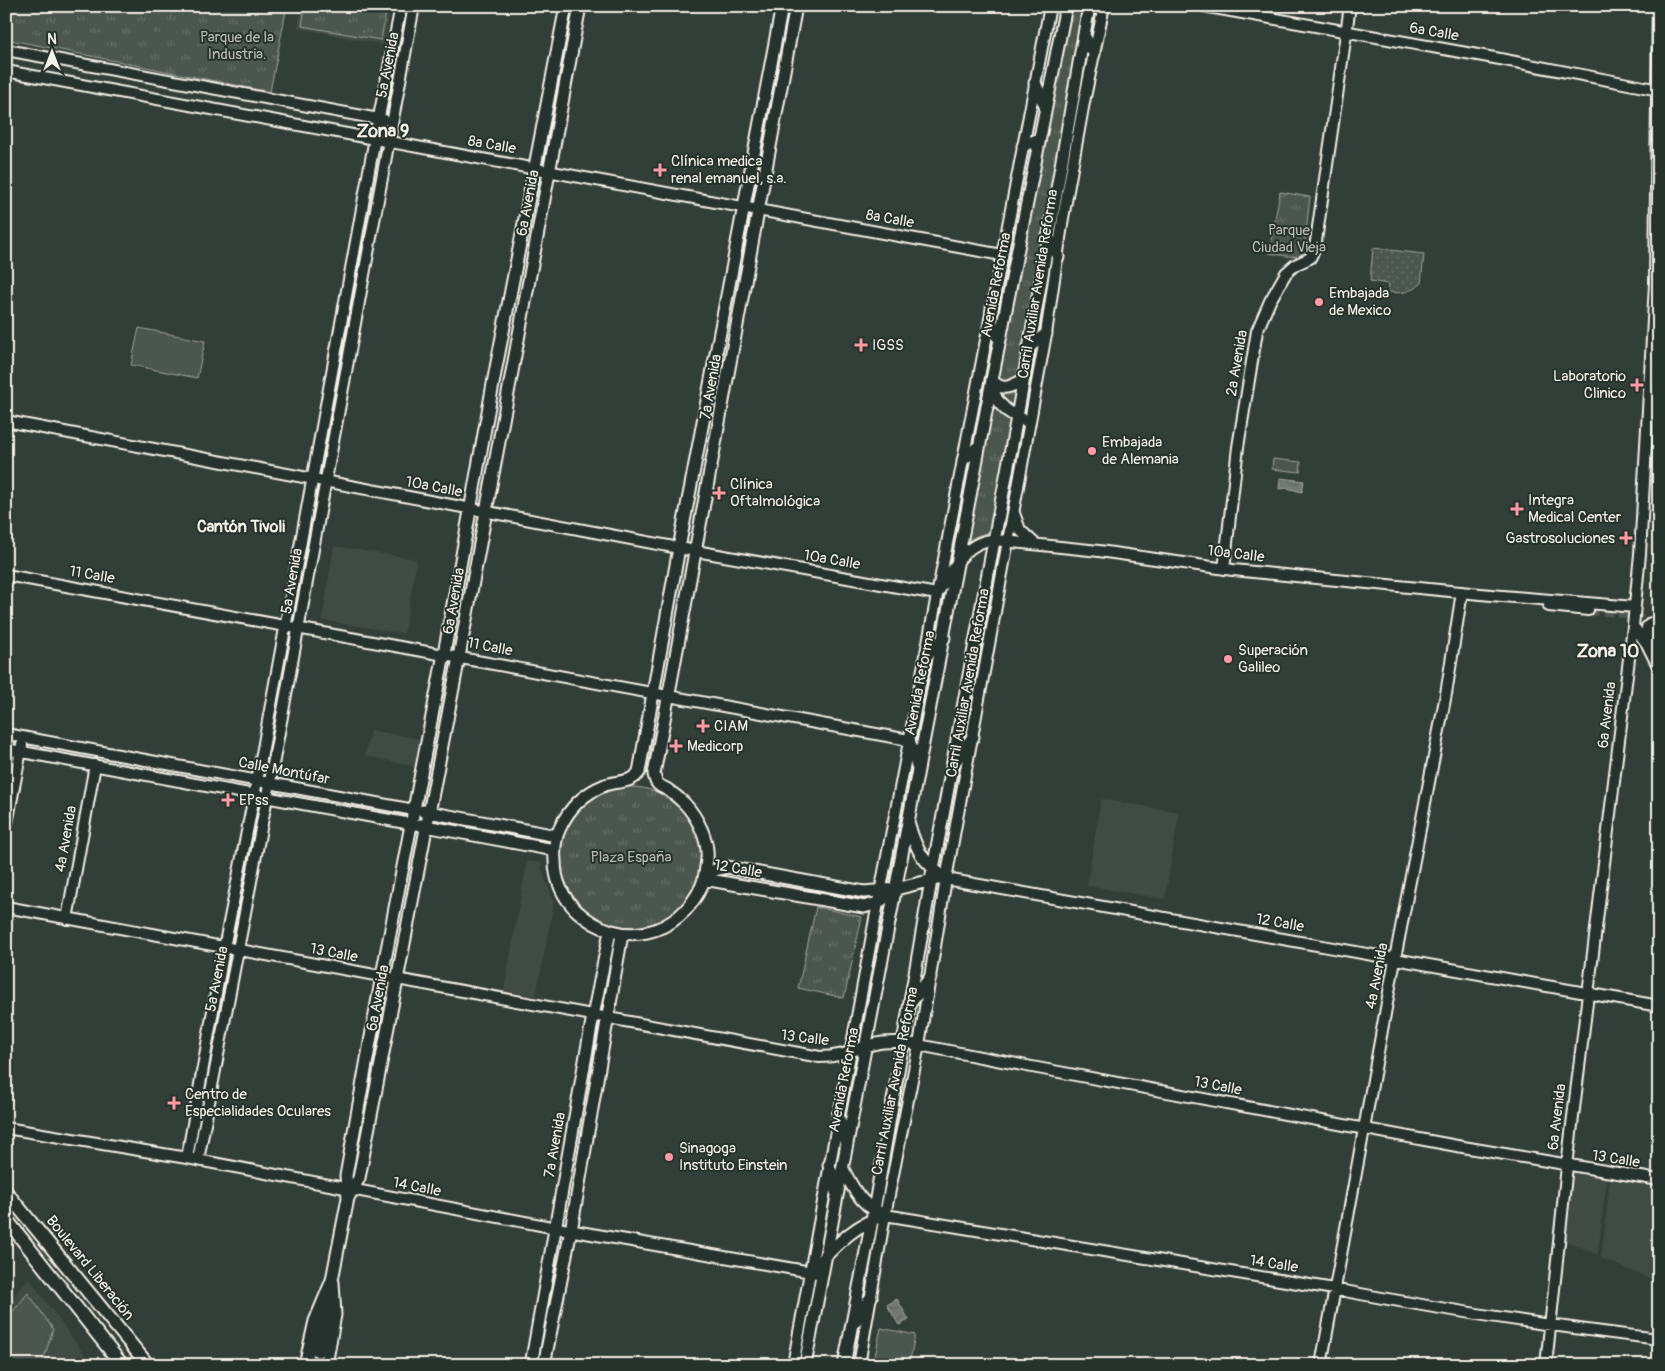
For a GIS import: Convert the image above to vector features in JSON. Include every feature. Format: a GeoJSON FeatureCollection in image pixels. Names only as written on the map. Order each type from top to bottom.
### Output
{"type":"FeatureCollection","features":[{"type":"Feature","properties":{"kind":"highway","name":"Boulevard Liberación"},"geometry":{"type":"LineString","coordinates":[[6,1192],[148,1365]]}},
{"type":"Feature","properties":{"kind":"highway"},"geometry":{"type":"LineString","coordinates":[[6,1219],[20,1234],[122,1365]]}},
{"type":"Feature","properties":{"kind":"main road","name":"6a Avenida"},"geometry":{"type":"LineString","coordinates":[[352,1194],[346,1176],[495,373],[566,6]]}},
{"type":"Feature","properties":{"kind":"main road","name":"6a Avenida"},"geometry":{"type":"LineString","coordinates":[[305,1365],[315,1321],[332,1280],[352,1194],[359,1178],[459,657],[580,6]]}},
{"type":"Feature","properties":{"kind":"main road","name":"7a Avenida"},"geometry":{"type":"LineString","coordinates":[[557,836],[559,828],[570,810],[586,794],[606,785],[634,778],[640,772],[679,548],[782,6]]}},
{"type":"Feature","properties":{"kind":"main road","name":"7a Avenida"},"geometry":{"type":"LineString","coordinates":[[704,878],[706,850],[699,824],[687,806],[670,791],[658,784],[654,774],[796,6]]}},
{"type":"Feature","properties":{"kind":"main road","name":"Avenida Reforma"},"geometry":{"type":"LineString","coordinates":[[805,1365],[992,380],[1066,6]]}},
{"type":"Feature","properties":{"kind":"main road"},"geometry":{"type":"LineString","coordinates":[[844,1365],[873,1214],[952,764],[1017,417],[1089,6]]}},
{"type":"Feature","properties":{"kind":"main road"},"geometry":{"type":"LineString","coordinates":[[1084,35],[1094,54]]}},
{"type":"Feature","properties":{"kind":"main road"},"geometry":{"type":"LineString","coordinates":[[1035,83],[1045,106]]}},
{"type":"Feature","properties":{"kind":"main road"},"geometry":{"type":"LineString","coordinates":[[1023,146],[1039,138]]}},
{"type":"Feature","properties":{"kind":"main road"},"geometry":{"type":"LineString","coordinates":[[1048,236],[1058,257]]}},
{"type":"Feature","properties":{"kind":"main road"},"geometry":{"type":"LineString","coordinates":[[992,308],[990,324],[1000,340]]}},
{"type":"Feature","properties":{"kind":"main road"},"geometry":{"type":"LineString","coordinates":[[1028,348],[1046,334]]}},
{"type":"Feature","properties":{"kind":"main road"},"geometry":{"type":"LineString","coordinates":[[992,380],[997,385],[1006,388],[1023,380]]}},
{"type":"Feature","properties":{"kind":"main road"},"geometry":{"type":"LineString","coordinates":[[992,380],[998,401],[1008,412],[1029,422]]}},
{"type":"Feature","properties":{"kind":"main road"},"geometry":{"type":"LineString","coordinates":[[963,460],[980,445]]}},
{"type":"Feature","properties":{"kind":"main road"},"geometry":{"type":"LineString","coordinates":[[925,657],[944,638]]}},
{"type":"Feature","properties":{"kind":"main road"},"geometry":{"type":"LineString","coordinates":[[952,764],[974,737]]}},
{"type":"Feature","properties":{"kind":"main road"},"geometry":{"type":"LineString","coordinates":[[909,740],[919,772]]}},
{"type":"Feature","properties":{"kind":"main road","name":"Calle Montúfar"},"geometry":{"type":"LineString","coordinates":[[414,810],[557,836]]}},
{"type":"Feature","properties":{"kind":"main road","name":"Calle Montúfar"},"geometry":{"type":"LineString","coordinates":[[411,824],[554,850]]}},
{"type":"Feature","properties":{"kind":"main road"},"geometry":{"type":"LineString","coordinates":[[908,824],[917,847],[932,875],[946,879]]}},
{"type":"Feature","properties":{"kind":"main road"},"geometry":{"type":"LineString","coordinates":[[557,836],[554,850],[555,870],[560,889],[571,906],[586,919],[616,933],[642,933],[662,928],[679,917],[692,902],[704,878]]}},
{"type":"Feature","properties":{"kind":"main road","name":"12 Calle"},"geometry":{"type":"LineString","coordinates":[[704,878],[715,870],[727,868],[852,891],[864,892],[896,889]]}},
{"type":"Feature","properties":{"kind":"main road","name":"12 Calle"},"geometry":{"type":"LineString","coordinates":[[704,878],[864,907],[878,903],[896,889],[932,875]]}},
{"type":"Feature","properties":{"kind":"main road"},"geometry":{"type":"LineString","coordinates":[[878,903],[885,906],[891,918]]}},
{"type":"Feature","properties":{"kind":"main road","name":"7a Avenida"},"geometry":{"type":"LineString","coordinates":[[531,1365],[593,1016],[616,933]]}},
{"type":"Feature","properties":{"kind":"main road","name":"7a Avenida"},"geometry":{"type":"LineString","coordinates":[[544,1365],[570,1231],[606,1018],[616,933]]}},
{"type":"Feature","properties":{"kind":"main road"},"geometry":{"type":"LineString","coordinates":[[910,1003],[930,978]]}},
{"type":"Feature","properties":{"kind":"main road"},"geometry":{"type":"LineString","coordinates":[[838,1115],[847,1148]]}},
{"type":"Feature","properties":{"kind":"main road"},"geometry":{"type":"LineString","coordinates":[[830,1165],[837,1196]]}},
{"type":"Feature","properties":{"kind":"main road"},"geometry":{"type":"LineString","coordinates":[[843,1169],[860,1198],[873,1214]]}},
{"type":"Feature","properties":{"kind":"main road"},"geometry":{"type":"LineString","coordinates":[[810,1272],[846,1235],[873,1214],[885,1215]]}},
{"type":"Feature","properties":{"kind":"main road","name":"6a Avenida"},"geometry":{"type":"LineString","coordinates":[[326,1365],[335,1315],[332,1280]]}},
{"type":"Feature","properties":{"kind":"main road"},"geometry":{"type":"LineString","coordinates":[[318,1351],[332,1280]]}},
{"type":"Feature","properties":{"kind":"main road"},"geometry":{"type":"LineString","coordinates":[[851,1327],[871,1297]]}},
{"type":"Feature","properties":{"kind":"main road"},"geometry":{"type":"LineString","coordinates":[[801,1365],[808,1351]]}},
{"type":"Feature","properties":{"kind":"street","name":"5a Avenida"},"geometry":{"type":"LineString","coordinates":[[192,1159],[224,948],[257,781],[400,6]]}},
{"type":"Feature","properties":{"kind":"street","name":"5a Avenida"},"geometry":{"type":"LineString","coordinates":[[192,1159],[238,951],[268,797],[414,6]]}},
{"type":"Feature","properties":{"kind":"street"},"geometry":{"type":"LineString","coordinates":[[794,1365],[838,1115],[1050,6]]}},
{"type":"Feature","properties":{"kind":"street","name":"Carril Auxiliar Avenida Reforma"},"geometry":{"type":"LineString","coordinates":[[859,1365],[885,1215],[919,1044],[946,879],[974,737],[1013,510],[1046,334],[1063,218],[1104,6]]}},
{"type":"Feature","properties":{"kind":"street","name":"6a Calle"},"geometry":{"type":"LineString","coordinates":[[1204,6],[1658,89]]}},
{"type":"Feature","properties":{"kind":"street","name":"2a Avenida"},"geometry":{"type":"LineString","coordinates":[[1224,568],[1238,447],[1257,330],[1270,301],[1286,273],[1310,258],[1315,248],[1350,6]]}},
{"type":"Feature","properties":{"kind":"street","name":"6a Avenida"},"geometry":{"type":"LineString","coordinates":[[1546,1365],[1567,1166],[1633,626],[1640,554],[1655,284],[1658,6]]}},
{"type":"Feature","properties":{"kind":"street"},"geometry":{"type":"LineString","coordinates":[[6,50],[393,121]]}},
{"type":"Feature","properties":{"kind":"street","name":"8a Calle"},"geometry":{"type":"LineString","coordinates":[[6,71],[1002,254]]}},
{"type":"Feature","properties":{"kind":"street"},"geometry":{"type":"LineString","coordinates":[[341,324],[355,326]]}},
{"type":"Feature","properties":{"kind":"street","name":"10a Calle"},"geometry":{"type":"LineString","coordinates":[[6,421],[679,548],[937,594],[958,561],[980,542],[994,540],[1224,568],[1492,595],[1635,607]]}},
{"type":"Feature","properties":{"kind":"street"},"geometry":{"type":"LineString","coordinates":[[1013,510],[1020,530],[1026,538],[1035,544]]}},
{"type":"Feature","properties":{"kind":"street","name":"11 Calle"},"geometry":{"type":"LineString","coordinates":[[6,575],[909,740]]}},
{"type":"Feature","properties":{"kind":"street","name":"4a Avenida"},"geometry":{"type":"LineString","coordinates":[[1321,1365],[1395,959],[1446,694],[1462,592]]}},
{"type":"Feature","properties":{"kind":"street"},"geometry":{"type":"LineString","coordinates":[[1492,595],[1513,602],[1588,610]]}},
{"type":"Feature","properties":{"kind":"street"},"geometry":{"type":"LineString","coordinates":[[1647,644],[1647,627],[1654,623],[1659,623]]}},
{"type":"Feature","properties":{"kind":"street"},"geometry":{"type":"LineString","coordinates":[[1633,626],[1647,644],[1659,668]]}},
{"type":"Feature","properties":{"kind":"street"},"geometry":{"type":"LineString","coordinates":[[1649,628],[1659,644]]}},
{"type":"Feature","properties":{"kind":"street","name":"Calle Montúfar"},"geometry":{"type":"LineString","coordinates":[[6,734],[414,810]]}},
{"type":"Feature","properties":{"kind":"street"},"geometry":{"type":"LineString","coordinates":[[6,828],[23,737]]}},
{"type":"Feature","properties":{"kind":"street","name":"Calle Montúfar"},"geometry":{"type":"LineString","coordinates":[[6,748],[411,824]]}},
{"type":"Feature","properties":{"kind":"street","name":"4a Avenida"},"geometry":{"type":"LineString","coordinates":[[68,919],[95,765]]}},
{"type":"Feature","properties":{"kind":"street","name":"12 Calle"},"geometry":{"type":"LineString","coordinates":[[946,879],[1659,1006]]}},
{"type":"Feature","properties":{"kind":"street","name":"13 Calle"},"geometry":{"type":"LineString","coordinates":[[6,907],[820,1057],[832,1057],[850,1053],[866,1046],[887,1041],[919,1044],[1364,1129],[1567,1166],[1659,1180]]}},
{"type":"Feature","properties":{"kind":"street","name":"14 Calle"},"geometry":{"type":"LineString","coordinates":[[6,1128],[192,1159],[352,1194],[823,1274]]}},
{"type":"Feature","properties":{"kind":"street","name":"14 Calle"},"geometry":{"type":"LineString","coordinates":[[885,1215],[1550,1326],[1659,1339]]}},
{"type":"Feature","properties":{"kind":"street"},"geometry":{"type":"LineString","coordinates":[[6,1232],[20,1234]]}},
{"type":"Feature","properties":{"kind":"shaded area"},"geometry":{"type":"Polygon","coordinates":[[[301,6],[391,6],[384,45],[298,28],[301,6]]]}},
{"type":"Feature","properties":{"kind":"shaded area"},"geometry":{"type":"Polygon","coordinates":[[[334,546],[417,559],[404,634],[322,620],[334,546]]]}},
{"type":"Feature","properties":{"kind":"shaded area"},"geometry":{"type":"Polygon","coordinates":[[[370,730],[420,739],[416,767],[365,756],[370,730]]]}},
{"type":"Feature","properties":{"kind":"shaded area"},"geometry":{"type":"Polygon","coordinates":[[[1101,799],[1179,812],[1165,899],[1087,886],[1101,799]]]}},
{"type":"Feature","properties":{"kind":"shaded area"},"geometry":{"type":"Polygon","coordinates":[[[527,861],[541,863],[554,903],[536,996],[504,991],[527,861]]]}},
{"type":"Feature","properties":{"kind":"shaded area"},"geometry":{"type":"Polygon","coordinates":[[[1572,1170],[1607,1176],[1598,1255],[1564,1240],[1572,1170]]]}},
{"type":"Feature","properties":{"kind":"shaded area"},"geometry":{"type":"Polygon","coordinates":[[[1610,1180],[1659,1188],[1659,1283],[1601,1258],[1610,1180]]]}},
{"type":"Feature","properties":{"kind":"shaded area"},"geometry":{"type":"Polygon","coordinates":[[[29,1278],[92,1365],[6,1365],[6,1305],[29,1278]]]}},
{"type":"Feature","properties":{"kind":"green space","name":"Parque de la Industria."},"geometry":{"type":"Polygon","coordinates":[[[6,6],[287,6],[270,92],[6,39],[6,6]]]}},
{"type":"Feature","properties":{"kind":"green space"},"geometry":{"type":"Polygon","coordinates":[[[305,6],[387,6],[381,40],[302,26],[305,6]]]}},
{"type":"Feature","properties":{"kind":"green space"},"geometry":{"type":"Polygon","coordinates":[[[1059,6],[1083,6],[992,522],[988,533],[976,536],[967,542],[953,561],[1059,6]]]}},
{"type":"Feature","properties":{"kind":"green space","name":"Parque Ciudad Vieja"},"geometry":{"type":"Polygon","coordinates":[[[1280,192],[1310,197],[1304,251],[1299,257],[1269,253],[1280,192]]]}},
{"type":"Feature","properties":{"kind":"green space"},"geometry":{"type":"Polygon","coordinates":[[[1373,248],[1424,254],[1421,284],[1406,292],[1393,293],[1388,292],[1389,284],[1370,281],[1373,248]]]}},
{"type":"Feature","properties":{"kind":"green space"},"geometry":{"type":"Polygon","coordinates":[[[139,328],[205,341],[197,378],[131,365],[139,328]]]}},
{"type":"Feature","properties":{"kind":"green space"},"geometry":{"type":"Polygon","coordinates":[[[1273,459],[1301,462],[1300,472],[1272,469],[1273,459]]]}},
{"type":"Feature","properties":{"kind":"green space","name":"Plaza España"},"geometry":{"type":"Polygon","coordinates":[[[631,787],[645,788],[658,792],[680,808],[696,830],[700,843],[700,871],[696,884],[680,906],[658,922],[645,926],[631,927],[617,926],[604,922],[582,906],[566,884],[562,871],[561,857],[562,843],[566,830],[582,808],[604,792],[617,788],[631,787]]]}},
{"type":"Feature","properties":{"kind":"green space"},"geometry":{"type":"Polygon","coordinates":[[[816,907],[862,917],[844,998],[798,988],[816,907]]]}},
{"type":"Feature","properties":{"kind":"green space"},"geometry":{"type":"Polygon","coordinates":[[[28,1293],[53,1329],[42,1365],[6,1365],[6,1320],[28,1293]]]}},
{"type":"Feature","properties":{"kind":"green space"},"geometry":{"type":"Polygon","coordinates":[[[881,1328],[915,1335],[909,1365],[873,1365],[881,1328]]]}},
{"type":"Feature","properties":{"kind":"water"},"geometry":{"type":"Polygon","coordinates":[[[1280,478],[1304,481],[1302,492],[1287,488],[1279,489],[1280,478]]]}},
{"type":"Feature","properties":{"kind":"water"},"geometry":{"type":"Polygon","coordinates":[[[897,1299],[909,1320],[899,1325],[887,1305],[897,1299]]]}},
{"type":"Feature","properties":{"kind":"tunnel"},"geometry":{"type":"LineString","coordinates":[[1588,610],[1630,614],[1644,622],[1649,628]]}},
{"type":"Feature","properties":{"kind":"tunnel"},"geometry":{"type":"LineString","coordinates":[[316,1365],[318,1351]]}},
{"type":"Feature","properties":{"kind":"place","name":"Clínica medica renal emanuel, s.a."},"geometry":{"type":"Point","coordinates":[660,170]}},
{"type":"Feature","properties":{"kind":"place","name":"Embajada de Mexico"},"geometry":{"type":"Point","coordinates":[1319,302]}},
{"type":"Feature","properties":{"kind":"place","name":"IGSS"},"geometry":{"type":"Point","coordinates":[861,345]}},
{"type":"Feature","properties":{"kind":"place","name":"Laboratorio Clinico"},"geometry":{"type":"Point","coordinates":[1637,385]}},
{"type":"Feature","properties":{"kind":"place","name":"Embajada de Alemania"},"geometry":{"type":"Point","coordinates":[1092,451]}},
{"type":"Feature","properties":{"kind":"place","name":"Clínica Oftalmológica"},"geometry":{"type":"Point","coordinates":[719,493]}},
{"type":"Feature","properties":{"kind":"place","name":"Integra Medical Center"},"geometry":{"type":"Point","coordinates":[1517,509]}},
{"type":"Feature","properties":{"kind":"place","name":"Gastrosoluciones"},"geometry":{"type":"Point","coordinates":[1626,538]}},
{"type":"Feature","properties":{"kind":"place","name":"Superación Galileo"},"geometry":{"type":"Point","coordinates":[1228,659]}},
{"type":"Feature","properties":{"kind":"place","name":"CIAM"},"geometry":{"type":"Point","coordinates":[703,726]}},
{"type":"Feature","properties":{"kind":"place","name":"Medicorp"},"geometry":{"type":"Point","coordinates":[676,746]}},
{"type":"Feature","properties":{"kind":"place","name":"EPss"},"geometry":{"type":"Point","coordinates":[228,800]}},
{"type":"Feature","properties":{"kind":"place","name":"Centro de Especialidades Oculares"},"geometry":{"type":"Point","coordinates":[174,1103]}},
{"type":"Feature","properties":{"kind":"place","name":"Sinagoga Instituto Einstein"},"geometry":{"type":"Point","coordinates":[669,1157]}},
{"type":"Feature","properties":{"kind":"district","name":"Zona 9"},"geometry":{"type":"Point","coordinates":[383,131]}},
{"type":"Feature","properties":{"kind":"district","name":"Cantón Tivoli"},"geometry":{"type":"Point","coordinates":[241,527]}},
{"type":"Feature","properties":{"kind":"district","name":"Zona 10"},"geometry":{"type":"Point","coordinates":[1608,651]}}]}
